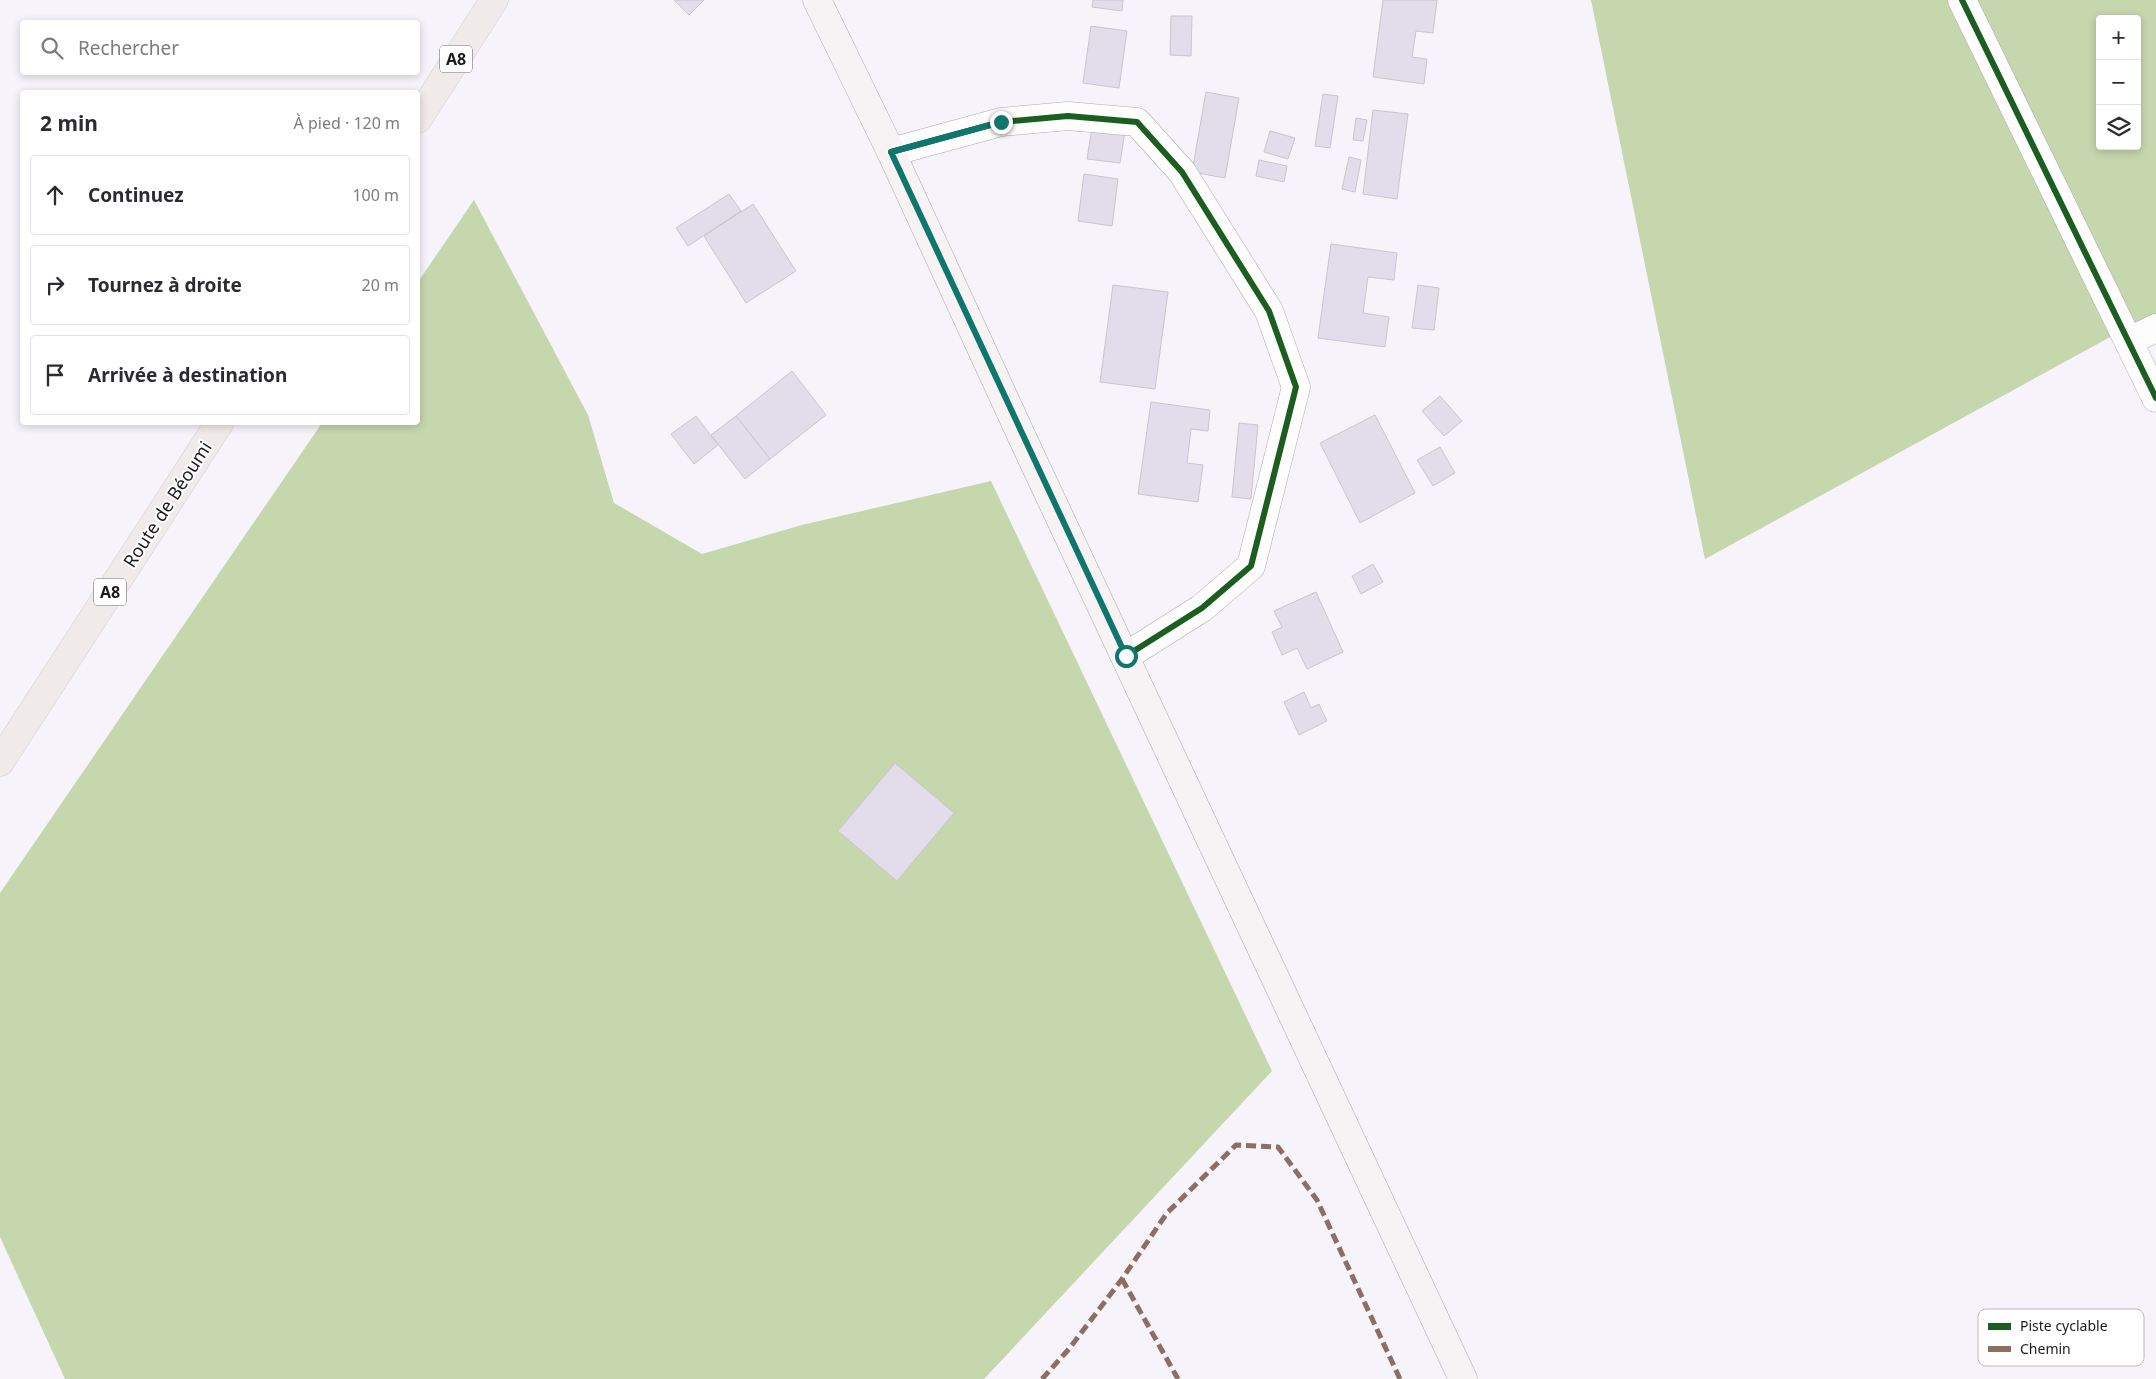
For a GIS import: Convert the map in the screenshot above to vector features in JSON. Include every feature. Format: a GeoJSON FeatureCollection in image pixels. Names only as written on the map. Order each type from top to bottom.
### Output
{"type":"FeatureCollection","features":[{"type":"Feature","properties":{"kind":"main road","name":"A8"},"geometry":{"type":"LineString","coordinates":[[420,115],[494,0]]}},
{"type":"Feature","properties":{"kind":"main road"},"geometry":{"type":"LineString","coordinates":[[817,0],[891,152],[1463,1379]]}},
{"type":"Feature","properties":{"kind":"main road","name":"Route de Béoumi"},"geometry":{"type":"LineString","coordinates":[[0,762],[218,425]]}},
{"type":"Feature","properties":{"kind":"street"},"geometry":{"type":"LineString","coordinates":[[1962,0],[2156,398]]}},
{"type":"Feature","properties":{"kind":"street"},"geometry":{"type":"LineString","coordinates":[[891,152],[1001,122],[1068,116],[1137,122],[1182,172],[1269,310],[1296,386],[1251,566],[1202,608],[1126,656]]}},
{"type":"Feature","properties":{"kind":"street"},"geometry":{"type":"LineString","coordinates":[[2129,341],[2156,328]]}},
{"type":"Feature","properties":{"kind":"green space"},"geometry":{"type":"Polygon","coordinates":[[[1591,0],[2156,0],[2156,314],[2123,330],[1705,559],[1591,0]]]}},
{"type":"Feature","properties":{"kind":"green space"},"geometry":{"type":"Polygon","coordinates":[[[474,200],[588,415],[614,503],[702,554],[802,525],[991,481],[1272,1071],[984,1379],[65,1379],[0,1237],[0,893],[321,425],[420,425],[420,279],[474,200]]]}},
{"type":"Feature","properties":{"kind":"building"},"geometry":{"type":"Polygon","coordinates":[[[674,0],[704,0],[689,15],[674,0]]]}},
{"type":"Feature","properties":{"kind":"building"},"geometry":{"type":"Polygon","coordinates":[[[1093,0],[1123,0],[1122,11],[1092,7],[1093,0]]]}},
{"type":"Feature","properties":{"kind":"building"},"geometry":{"type":"Polygon","coordinates":[[[1383,0],[1437,0],[1433,33],[1416,31],[1412,57],[1427,59],[1424,84],[1373,77],[1383,0]]]}},
{"type":"Feature","properties":{"kind":"building"},"geometry":{"type":"Polygon","coordinates":[[[1171,16],[1192,16],[1191,56],[1170,55],[1171,16]]]}},
{"type":"Feature","properties":{"kind":"building"},"geometry":{"type":"Polygon","coordinates":[[[1091,26],[1127,31],[1119,88],[1083,83],[1091,26]]]}},
{"type":"Feature","properties":{"kind":"building"},"geometry":{"type":"Polygon","coordinates":[[[1206,92],[1239,98],[1225,178],[1192,172],[1206,92]]]}},
{"type":"Feature","properties":{"kind":"building"},"geometry":{"type":"Polygon","coordinates":[[[1323,94],[1338,96],[1330,148],[1315,146],[1323,94]]]}},
{"type":"Feature","properties":{"kind":"building"},"geometry":{"type":"Polygon","coordinates":[[[1373,110],[1408,114],[1397,199],[1363,194],[1373,110]]]}},
{"type":"Feature","properties":{"kind":"building"},"geometry":{"type":"Polygon","coordinates":[[[1356,118],[1367,120],[1363,141],[1353,140],[1356,118]]]}},
{"type":"Feature","properties":{"kind":"building"},"geometry":{"type":"Polygon","coordinates":[[[1092,127],[1125,131],[1120,163],[1087,159],[1092,127]]]}},
{"type":"Feature","properties":{"kind":"building"},"geometry":{"type":"Polygon","coordinates":[[[1270,131],[1295,138],[1288,159],[1264,152],[1270,131]]]}},
{"type":"Feature","properties":{"kind":"building"},"geometry":{"type":"Polygon","coordinates":[[[1349,157],[1361,160],[1355,192],[1342,189],[1349,157]]]}},
{"type":"Feature","properties":{"kind":"building"},"geometry":{"type":"Polygon","coordinates":[[[1259,160],[1287,166],[1284,182],[1256,176],[1259,160]]]}},
{"type":"Feature","properties":{"kind":"building"},"geometry":{"type":"Polygon","coordinates":[[[1084,174],[1118,179],[1112,226],[1078,221],[1084,174]]]}},
{"type":"Feature","properties":{"kind":"building"},"geometry":{"type":"Polygon","coordinates":[[[729,194],[741,211],[688,246],[676,228],[729,194]]]}},
{"type":"Feature","properties":{"kind":"building"},"geometry":{"type":"Polygon","coordinates":[[[753,204],[796,271],[746,303],[704,236],[753,204]]]}},
{"type":"Feature","properties":{"kind":"building"},"geometry":{"type":"Polygon","coordinates":[[[1331,244],[1397,253],[1394,280],[1368,277],[1363,313],[1389,317],[1385,347],[1318,338],[1331,244]]]}},
{"type":"Feature","properties":{"kind":"building"},"geometry":{"type":"Polygon","coordinates":[[[1113,285],[1168,292],[1155,389],[1100,382],[1113,285]]]}},
{"type":"Feature","properties":{"kind":"building"},"geometry":{"type":"Polygon","coordinates":[[[1418,285],[1439,288],[1434,330],[1412,328],[1418,285]]]}},
{"type":"Feature","properties":{"kind":"building"},"geometry":{"type":"Polygon","coordinates":[[[792,371],[826,415],[770,459],[736,416],[792,371]]]}},
{"type":"Feature","properties":{"kind":"building"},"geometry":{"type":"Polygon","coordinates":[[[1440,396],[1462,421],[1444,436],[1422,411],[1440,396]]]}},
{"type":"Feature","properties":{"kind":"building"},"geometry":{"type":"Polygon","coordinates":[[[1151,402],[1210,410],[1208,431],[1191,429],[1187,463],[1203,465],[1198,502],[1138,494],[1151,402]]]}},
{"type":"Feature","properties":{"kind":"building"},"geometry":{"type":"Polygon","coordinates":[[[1375,415],[1415,493],[1360,523],[1320,443],[1375,415]]]}},
{"type":"Feature","properties":{"kind":"building"},"geometry":{"type":"Polygon","coordinates":[[[696,416],[718,445],[694,464],[671,434],[696,416]]]}},
{"type":"Feature","properties":{"kind":"building"},"geometry":{"type":"Polygon","coordinates":[[[736,416],[770,459],[745,479],[711,435],[736,416]]]}},
{"type":"Feature","properties":{"kind":"building"},"geometry":{"type":"Polygon","coordinates":[[[1239,423],[1258,425],[1251,499],[1232,497],[1239,423]]]}},
{"type":"Feature","properties":{"kind":"building"},"geometry":{"type":"Polygon","coordinates":[[[1440,447],[1455,473],[1433,486],[1417,460],[1440,447]]]}},
{"type":"Feature","properties":{"kind":"building"},"geometry":{"type":"Polygon","coordinates":[[[1373,564],[1383,582],[1361,594],[1352,576],[1373,564]]]}},
{"type":"Feature","properties":{"kind":"building"},"geometry":{"type":"Polygon","coordinates":[[[1316,592],[1343,652],[1307,669],[1297,648],[1282,655],[1272,632],[1282,627],[1274,611],[1316,592]]]}},
{"type":"Feature","properties":{"kind":"building"},"geometry":{"type":"Polygon","coordinates":[[[1304,692],[1311,708],[1319,704],[1327,721],[1299,735],[1284,702],[1304,692]]]}},
{"type":"Feature","properties":{"kind":"building"},"geometry":{"type":"Polygon","coordinates":[[[895,763],[954,813],[897,881],[838,831],[895,763]]]}},
{"type":"Feature","properties":{"kind":"marked path"},"geometry":{"type":"LineString","coordinates":[[1042,1379],[1069,1349],[1122,1279],[1167,1213],[1236,1145],[1278,1147],[1317,1200],[1400,1379]]}},
{"type":"Feature","properties":{"kind":"marked path"},"geometry":{"type":"LineString","coordinates":[[1122,1279],[1178,1379]]}},
{"type":"Feature","properties":{"kind":"cycle path"},"geometry":{"type":"LineString","coordinates":[[1962,0],[2156,398]]}},
{"type":"Feature","properties":{"kind":"cycle path"},"geometry":{"type":"LineString","coordinates":[[891,152],[1001,122],[1068,116],[1137,122],[1182,172],[1269,311],[1296,387],[1251,566],[1202,608],[1126,656]]}},
{"type":"Feature","properties":{"kind":"route"},"geometry":{"type":"LineString","coordinates":[[1001,122],[891,152],[1022,437],[1126,656]]}}]}
